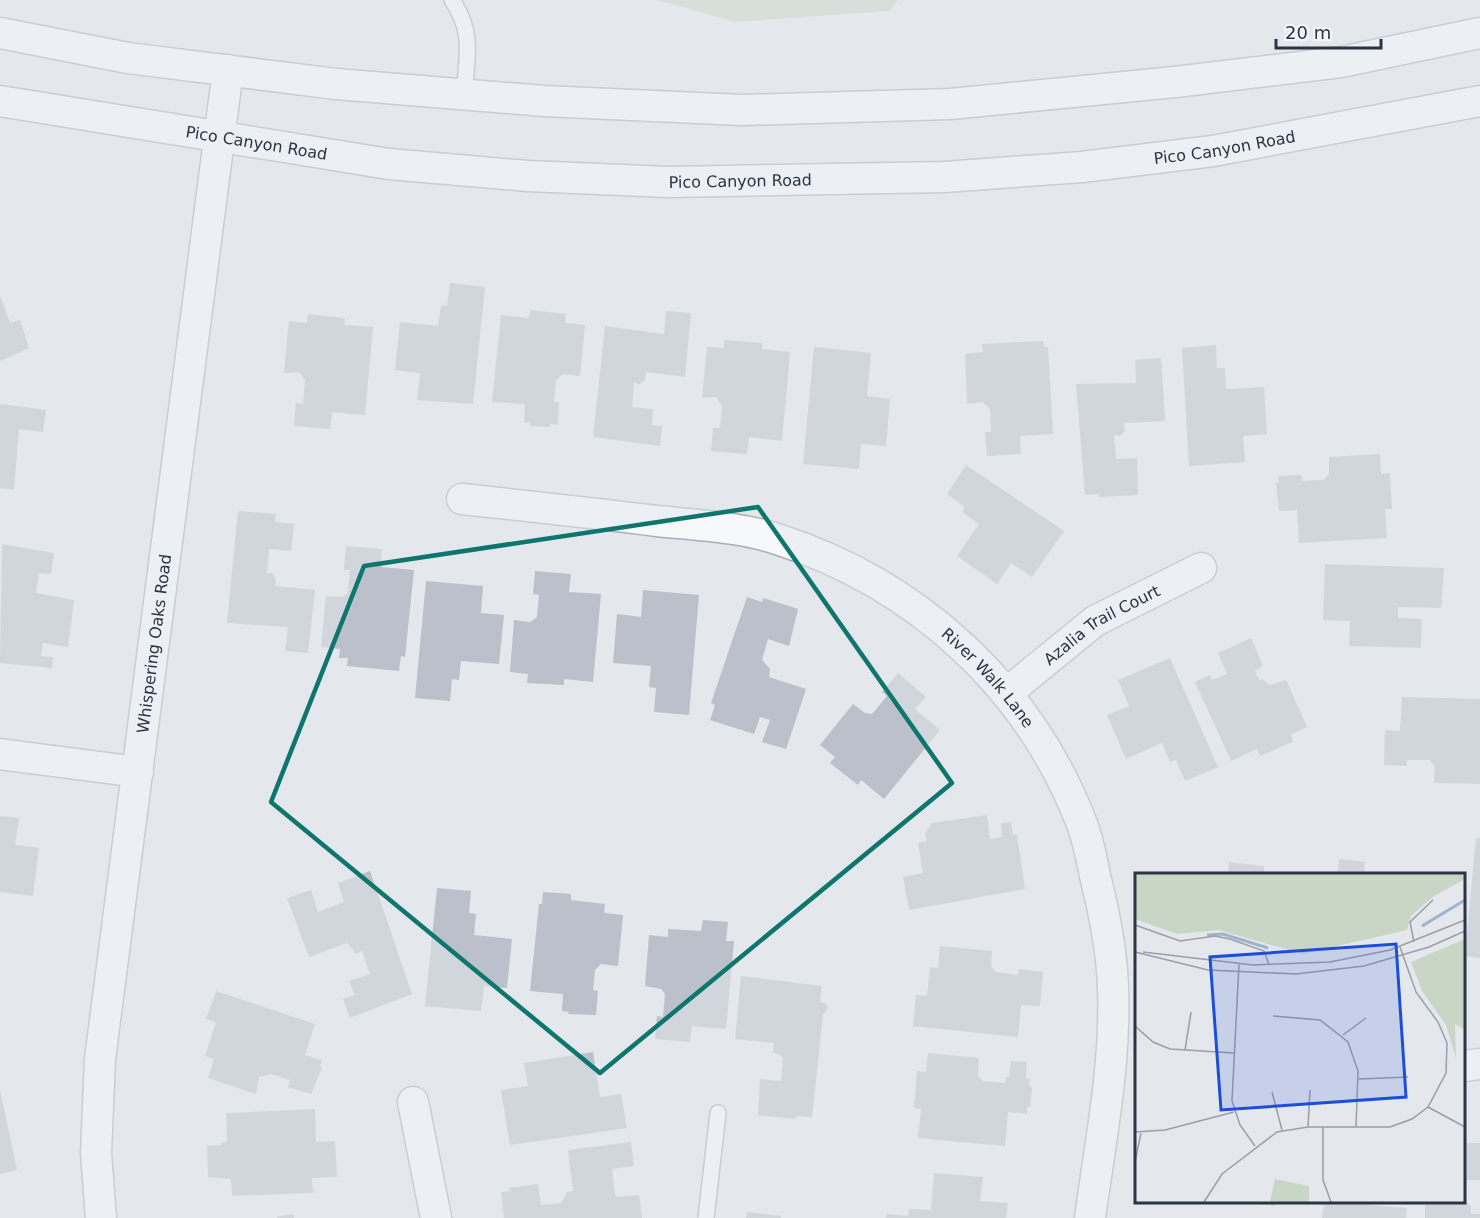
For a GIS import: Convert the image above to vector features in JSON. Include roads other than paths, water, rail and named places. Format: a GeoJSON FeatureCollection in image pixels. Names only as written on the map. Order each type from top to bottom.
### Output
{"type":"FeatureCollection","features":[{"type":"Feature","properties":{"kind":"street"},"geometry":{"type":"LineString","coordinates":[[0,33],[128,58],[336,84],[544,101],[741,110],[950,104],[1341,62],[1480,33]]}},
{"type":"Feature","properties":{"kind":"street","name":"Whispering Oaks Road"},"geometry":{"type":"LineString","coordinates":[[101,1218],[96,1153],[100,1059],[209,199],[220,137],[228,70]]}},
{"type":"Feature","properties":{"kind":"street","name":"Pico Canyon Road"},"geometry":{"type":"LineString","coordinates":[[0,101],[389,164],[528,176],[668,182],[944,177],[1082,167],[1213,151],[1480,101]]}},
{"type":"Feature","properties":{"kind":"street","name":"River Walk Lane"},"geometry":{"type":"LineString","coordinates":[[462,499],[698,525],[774,538],[837,562],[896,595],[942,628],[1008,692],[1045,746],[1083,825],[1107,922],[1113,988],[1124,1049],[1090,1218]]}},
{"type":"Feature","properties":{"kind":"street","name":"Azalia Trail Court"},"geometry":{"type":"LineString","coordinates":[[1008,692],[1095,621],[1201,568]]}},
{"type":"Feature","properties":{"kind":"street"},"geometry":{"type":"LineString","coordinates":[[0,754],[138,772]]}},
{"type":"Feature","properties":{"kind":"street"},"geometry":{"type":"LineString","coordinates":[[1465,1066],[1480,1064]]}},
{"type":"Feature","properties":{"kind":"street"},"geometry":{"type":"LineString","coordinates":[[413,1102],[436,1218]]}},
{"type":"Feature","properties":{"kind":"lane"},"geometry":{"type":"LineString","coordinates":[[452,0],[466,24],[468,36],[464,94]]}},
{"type":"Feature","properties":{"kind":"lane"},"geometry":{"type":"LineString","coordinates":[[706,1218],[718,1113]]}}]}
